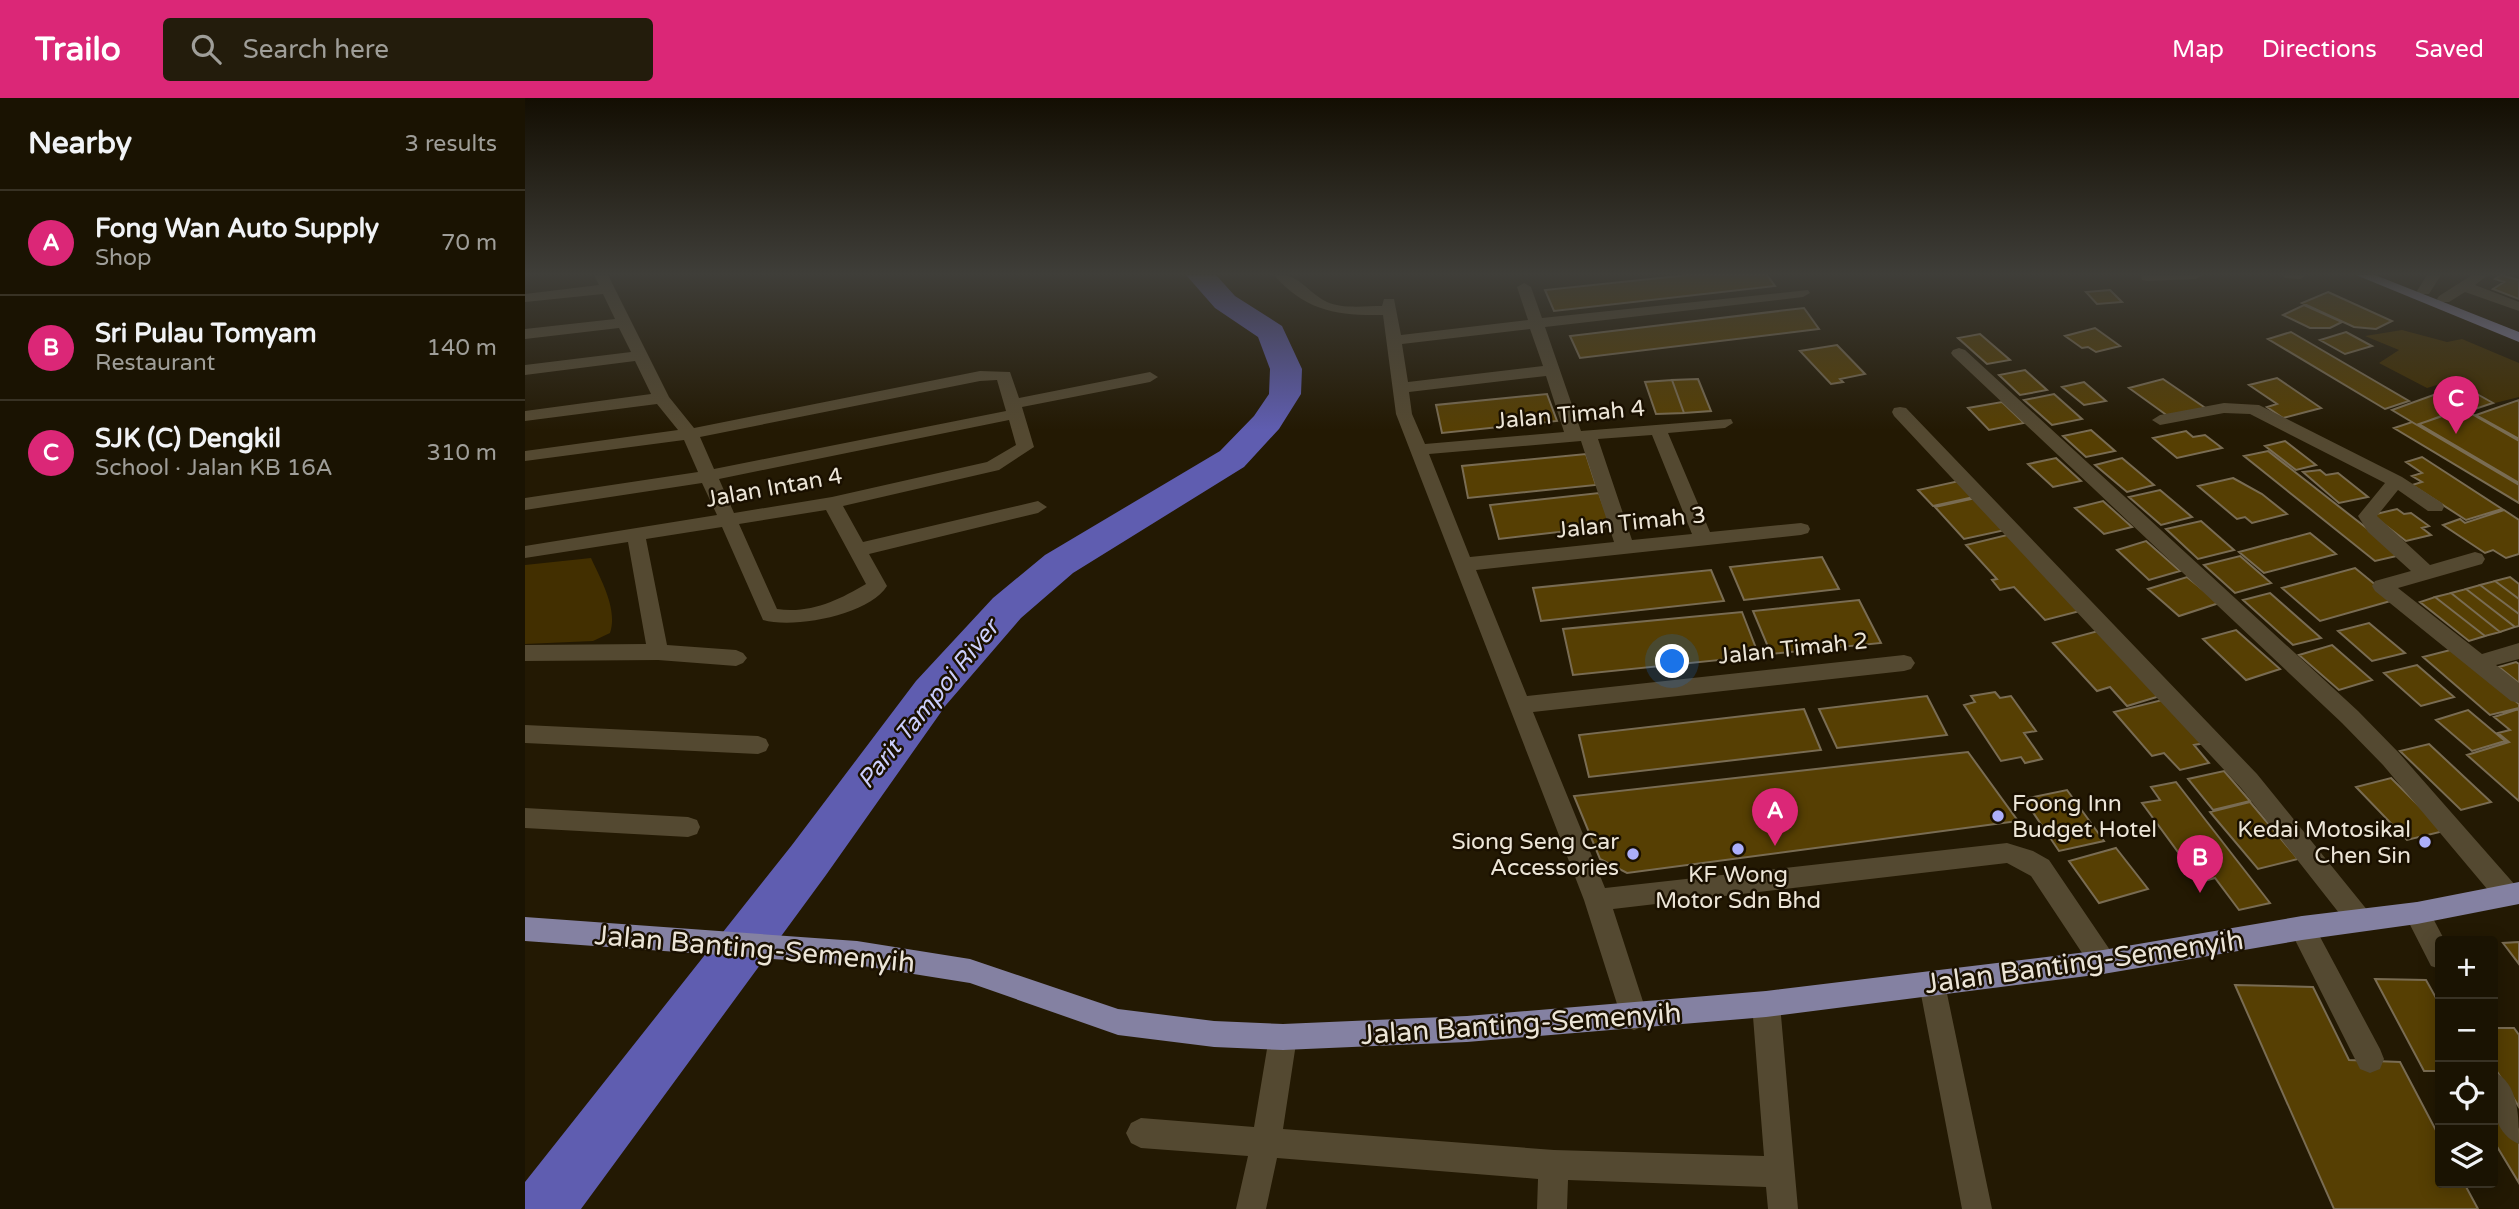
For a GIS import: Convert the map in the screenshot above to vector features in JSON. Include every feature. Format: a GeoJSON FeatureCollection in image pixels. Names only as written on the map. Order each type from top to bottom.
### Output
{"type":"FeatureCollection","features":[{"type":"Feature","properties":{"kind":"main road"},"geometry":{"type":"LineString","coordinates":[[2493,327],[2519,337]]}},
{"type":"Feature","properties":{"kind":"main road","name":"Jalan Banting-Semenyih"},"geometry":{"type":"LineString","coordinates":[[525,929],[857,953],[970,971],[1118,1022],[1214,1034],[1283,1037],[1634,1017],[1766,1004],[2103,962],[2359,919],[2417,913],[2513,893]]}},
{"type":"Feature","properties":{"kind":"street"},"geometry":{"type":"LineString","coordinates":[[525,334],[589,327]]}},
{"type":"Feature","properties":{"kind":"street"},"geometry":{"type":"LineString","coordinates":[[626,327],[661,398],[690,434],[770,615],[790,620],[820,614],[858,598],[877,586],[832,503]]}},
{"type":"Feature","properties":{"kind":"street"},"geometry":{"type":"LineString","coordinates":[[1392,327],[1404,414],[1466,564],[1597,900],[1634,1017]]}},
{"type":"Feature","properties":{"kind":"street"},"geometry":{"type":"LineString","coordinates":[[1394,340],[1505,327]]}},
{"type":"Feature","properties":{"kind":"street"},"geometry":{"type":"LineString","coordinates":[[1538,327],[1552,370],[1625,547]]}},
{"type":"Feature","properties":{"kind":"street"},"geometry":{"type":"LineString","coordinates":[[1959,354],[2350,717],[2513,893]]}},
{"type":"Feature","properties":{"kind":"street"},"geometry":{"type":"LineString","coordinates":[[525,370],[641,356]]}},
{"type":"Feature","properties":{"kind":"street"},"geometry":{"type":"LineString","coordinates":[[1400,388],[1552,370]]}},
{"type":"Feature","properties":{"kind":"street"},"geometry":{"type":"LineString","coordinates":[[525,456],[690,434],[980,376],[1004,375],[1013,410]]}},
{"type":"Feature","properties":{"kind":"street"},"geometry":{"type":"LineString","coordinates":[[525,504],[709,476],[1013,410],[1150,377]]}},
{"type":"Feature","properties":{"kind":"street"},"geometry":{"type":"LineString","coordinates":[[525,416],[661,398]]}},
{"type":"Feature","properties":{"kind":"street"},"geometry":{"type":"LineString","coordinates":[[2160,420],[2224,408],[2253,409],[2396,481],[2435,507]]}},
{"type":"Feature","properties":{"kind":"street","name":"Jalan Intan 4"},"geometry":{"type":"LineString","coordinates":[[525,552],[832,503],[993,466],[1024,447],[1013,410]]}},
{"type":"Feature","properties":{"kind":"street"},"geometry":{"type":"LineString","coordinates":[[1900,412],[2249,781],[2359,919]]}},
{"type":"Feature","properties":{"kind":"street","name":"Jalan Timah 4"},"geometry":{"type":"LineString","coordinates":[[1419,450],[1724,423]]}},
{"type":"Feature","properties":{"kind":"street"},"geometry":{"type":"LineString","coordinates":[[1658,429],[1703,539]]}},
{"type":"Feature","properties":{"kind":"street"},"geometry":{"type":"LineString","coordinates":[[2396,481],[2367,516],[2375,528],[2426,573]]}},
{"type":"Feature","properties":{"kind":"street"},"geometry":{"type":"LineString","coordinates":[[858,550],[1038,508]]}},
{"type":"Feature","properties":{"kind":"street","name":"Jalan Timah 3"},"geometry":{"type":"LineString","coordinates":[[1466,564],[1801,529]]}},
{"type":"Feature","properties":{"kind":"street"},"geometry":{"type":"LineString","coordinates":[[636,536],[657,652]]}},
{"type":"Feature","properties":{"kind":"street"},"geometry":{"type":"LineString","coordinates":[[2475,559],[2382,586],[2519,695]]}},
{"type":"Feature","properties":{"kind":"street"},"geometry":{"type":"LineString","coordinates":[[2478,663],[2519,651]]}},
{"type":"Feature","properties":{"kind":"street"},"geometry":{"type":"LineString","coordinates":[[525,653],[657,652],[736,658]]}},
{"type":"Feature","properties":{"kind":"street","name":"Jalan Timah 2"},"geometry":{"type":"LineString","coordinates":[[1521,705],[1904,663]]}},
{"type":"Feature","properties":{"kind":"street"},"geometry":{"type":"LineString","coordinates":[[525,734],[758,745]]}},
{"type":"Feature","properties":{"kind":"street"},"geometry":{"type":"LineString","coordinates":[[525,818],[688,827]]}},
{"type":"Feature","properties":{"kind":"street"},"geometry":{"type":"LineString","coordinates":[[1597,900],[2007,853],[2024,858],[2040,868],[2103,962]]}},
{"type":"Feature","properties":{"kind":"street"},"geometry":{"type":"LineString","coordinates":[[2417,913],[2435,947]]}},
{"type":"Feature","properties":{"kind":"street"},"geometry":{"type":"LineString","coordinates":[[2302,928],[2370,1059]]}},
{"type":"Feature","properties":{"kind":"street"},"geometry":{"type":"LineString","coordinates":[[1933,984],[1977,1209]]}},
{"type":"Feature","properties":{"kind":"street"},"geometry":{"type":"LineString","coordinates":[[1766,1004],[1783,1209]]}},
{"type":"Feature","properties":{"kind":"street"},"geometry":{"type":"LineString","coordinates":[[1251,1209],[1266,1143],[1283,1037]]}},
{"type":"Feature","properties":{"kind":"street"},"geometry":{"type":"LineString","coordinates":[[2498,1093],[2519,1129]]}},
{"type":"Feature","properties":{"kind":"street"},"geometry":{"type":"LineString","coordinates":[[1141,1133],[1554,1165],[1780,1172]]}},
{"type":"Feature","properties":{"kind":"street"},"geometry":{"type":"LineString","coordinates":[[1552,1209],[1554,1165]]}},
{"type":"Feature","properties":{"kind":"shaded area"},"geometry":{"type":"Polygon","coordinates":[[[2402,330],[2447,342],[2462,339],[2519,363],[2519,397],[2495,403],[2454,380],[2427,388],[2379,363],[2399,350],[2365,336],[2402,330]]]}},
{"type":"Feature","properties":{"kind":"shaded area"},"geometry":{"type":"Polygon","coordinates":[[[591,558],[610,605],[610,633],[593,641],[525,644],[525,565],[591,558]]]}},
{"type":"Feature","properties":{"kind":"building"},"geometry":{"type":"Polygon","coordinates":[[[1646,327],[1817,327],[1819,329],[1580,358],[1570,336],[1646,327]]]}},
{"type":"Feature","properties":{"kind":"building"},"geometry":{"type":"Polygon","coordinates":[[[2095,328],[2120,346],[2096,352],[2088,347],[2082,348],[2065,336],[2095,328]]]}},
{"type":"Feature","properties":{"kind":"building"},"geometry":{"type":"Polygon","coordinates":[[[2291,332],[2409,401],[2385,409],[2268,339],[2291,332]]]}},
{"type":"Feature","properties":{"kind":"building"},"geometry":{"type":"Polygon","coordinates":[[[2346,332],[2372,346],[2345,354],[2320,340],[2346,332]]]}},
{"type":"Feature","properties":{"kind":"building"},"geometry":{"type":"Polygon","coordinates":[[[1980,334],[2010,360],[1987,364],[1958,338],[1980,334]]]}},
{"type":"Feature","properties":{"kind":"building"},"geometry":{"type":"Polygon","coordinates":[[[1837,345],[1865,374],[1840,379],[1843,382],[1831,384],[1800,351],[1837,345]]]}},
{"type":"Feature","properties":{"kind":"building"},"geometry":{"type":"Polygon","coordinates":[[[2025,370],[2047,390],[2020,395],[1999,375],[2025,370]]]}},
{"type":"Feature","properties":{"kind":"building"},"geometry":{"type":"Polygon","coordinates":[[[2277,378],[2321,408],[2283,418],[2267,407],[2277,404],[2249,385],[2277,378]]]}},
{"type":"Feature","properties":{"kind":"building"},"geometry":{"type":"Polygon","coordinates":[[[1698,379],[1711,411],[1684,413],[1672,380],[1698,379]]]}},
{"type":"Feature","properties":{"kind":"building"},"geometry":{"type":"Polygon","coordinates":[[[2163,379],[2207,409],[2172,419],[2129,388],[2163,379]]]}},
{"type":"Feature","properties":{"kind":"building"},"geometry":{"type":"Polygon","coordinates":[[[1672,380],[1684,413],[1656,414],[1645,382],[1672,380]]]}},
{"type":"Feature","properties":{"kind":"building"},"geometry":{"type":"Polygon","coordinates":[[[2084,382],[2106,401],[2084,405],[2062,387],[2084,382]]]}},
{"type":"Feature","properties":{"kind":"building"},"geometry":{"type":"Polygon","coordinates":[[[2461,385],[2493,403],[2469,411],[2463,408],[2417,425],[2392,410],[2461,385]]]}},
{"type":"Feature","properties":{"kind":"building"},"geometry":{"type":"Polygon","coordinates":[[[1547,394],[1557,421],[1442,433],[1436,405],[1547,394]]]}},
{"type":"Feature","properties":{"kind":"building"},"geometry":{"type":"Polygon","coordinates":[[[2054,394],[2082,419],[2052,425],[2024,400],[2054,394]]]}},
{"type":"Feature","properties":{"kind":"building"},"geometry":{"type":"Polygon","coordinates":[[[2519,400],[2519,439],[2476,415],[2519,400]]]}},
{"type":"Feature","properties":{"kind":"building"},"geometry":{"type":"Polygon","coordinates":[[[2002,402],[2024,423],[1989,430],[1968,408],[2002,402]]]}},
{"type":"Feature","properties":{"kind":"building"},"geometry":{"type":"Polygon","coordinates":[[[2463,409],[2519,441],[2519,483],[2419,424],[2463,409]]]}},
{"type":"Feature","properties":{"kind":"building"},"geometry":{"type":"Polygon","coordinates":[[[2412,422],[2519,485],[2519,503],[2394,428],[2412,422]]]}},
{"type":"Feature","properties":{"kind":"building"},"geometry":{"type":"Polygon","coordinates":[[[2091,430],[2115,451],[2086,457],[2063,436],[2091,430]]]}},
{"type":"Feature","properties":{"kind":"building"},"geometry":{"type":"Polygon","coordinates":[[[2186,431],[2193,437],[2205,435],[2222,448],[2177,458],[2153,438],[2186,431]]]}},
{"type":"Feature","properties":{"kind":"building"},"geometry":{"type":"Polygon","coordinates":[[[2285,441],[2316,465],[2296,470],[2265,446],[2285,441]]]}},
{"type":"Feature","properties":{"kind":"building"},"geometry":{"type":"Polygon","coordinates":[[[2268,451],[2401,555],[2375,561],[2244,456],[2268,451]]]}},
{"type":"Feature","properties":{"kind":"building"},"geometry":{"type":"Polygon","coordinates":[[[1586,454],[1596,485],[1468,498],[1462,466],[1586,454]]]}},
{"type":"Feature","properties":{"kind":"building"},"geometry":{"type":"Polygon","coordinates":[[[2422,457],[2502,509],[2466,520],[2412,485],[2422,482],[2412,476],[2422,473],[2406,462],[2422,457]]]}},
{"type":"Feature","properties":{"kind":"building"},"geometry":{"type":"Polygon","coordinates":[[[2056,458],[2081,481],[2053,487],[2028,464],[2056,458]]]}},
{"type":"Feature","properties":{"kind":"building"},"geometry":{"type":"Polygon","coordinates":[[[2122,458],[2154,485],[2127,492],[2095,465],[2122,458]]]}},
{"type":"Feature","properties":{"kind":"building"},"geometry":{"type":"Polygon","coordinates":[[[2320,470],[2326,475],[2338,473],[2368,497],[2339,503],[2303,472],[2320,470]]]}},
{"type":"Feature","properties":{"kind":"building"},"geometry":{"type":"Polygon","coordinates":[[[2233,478],[2262,494],[2287,514],[2252,523],[2245,517],[2237,519],[2198,486],[2233,478]]]}},
{"type":"Feature","properties":{"kind":"building"},"geometry":{"type":"Polygon","coordinates":[[[1959,481],[1974,497],[1933,506],[1918,490],[1959,481]]]}},
{"type":"Feature","properties":{"kind":"building"},"geometry":{"type":"Polygon","coordinates":[[[2160,490],[2192,517],[2161,525],[2129,497],[2160,490]]]}},
{"type":"Feature","properties":{"kind":"building"},"geometry":{"type":"Polygon","coordinates":[[[1599,493],[1611,526],[1499,539],[1490,505],[1599,493]]]}},
{"type":"Feature","properties":{"kind":"building"},"geometry":{"type":"Polygon","coordinates":[[[1980,497],[2010,529],[1964,539],[1935,507],[1980,497]]]}},
{"type":"Feature","properties":{"kind":"building"},"geometry":{"type":"Polygon","coordinates":[[[2103,501],[2132,527],[2104,534],[2075,508],[2103,501]]]}},
{"type":"Feature","properties":{"kind":"building"},"geometry":{"type":"Polygon","coordinates":[[[2397,509],[2404,514],[2411,513],[2429,526],[2422,528],[2431,535],[2406,541],[2372,515],[2397,509]]]}},
{"type":"Feature","properties":{"kind":"building"},"geometry":{"type":"Polygon","coordinates":[[[2504,510],[2519,520],[2519,554],[2506,558],[2493,550],[2485,553],[2443,525],[2460,519],[2465,523],[2504,510]]]}},
{"type":"Feature","properties":{"kind":"building"},"geometry":{"type":"Polygon","coordinates":[[[2201,521],[2234,550],[2198,559],[2166,529],[2201,521]]]}},
{"type":"Feature","properties":{"kind":"building"},"geometry":{"type":"Polygon","coordinates":[[[2310,533],[2336,554],[2264,573],[2239,552],[2310,533]]]}},
{"type":"Feature","properties":{"kind":"building"},"geometry":{"type":"Polygon","coordinates":[[[2011,534],[2084,610],[2045,620],[2014,587],[2000,590],[1992,580],[1997,579],[1966,545],[2011,534]]]}},
{"type":"Feature","properties":{"kind":"building"},"geometry":{"type":"Polygon","coordinates":[[[2146,541],[2180,571],[2149,580],[2117,550],[2146,541]]]}},
{"type":"Feature","properties":{"kind":"building"},"geometry":{"type":"Polygon","coordinates":[[[2240,556],[2271,583],[2235,593],[2204,565],[2240,556]]]}},
{"type":"Feature","properties":{"kind":"building"},"geometry":{"type":"Polygon","coordinates":[[[1822,557],[1839,589],[1744,600],[1730,567],[1822,557]]]}},
{"type":"Feature","properties":{"kind":"building"},"geometry":{"type":"Polygon","coordinates":[[[2355,568],[2394,600],[2320,621],[2282,588],[2355,568]]]}},
{"type":"Feature","properties":{"kind":"building"},"geometry":{"type":"Polygon","coordinates":[[[1711,570],[1724,601],[1541,621],[1533,588],[1711,570]]]}},
{"type":"Feature","properties":{"kind":"building"},"geometry":{"type":"Polygon","coordinates":[[[2187,577],[2219,603],[2179,616],[2148,589],[2187,577]]]}},
{"type":"Feature","properties":{"kind":"building"},"geometry":{"type":"Polygon","coordinates":[[[2510,577],[2519,584],[2519,599],[2495,581],[2510,577]]]}},
{"type":"Feature","properties":{"kind":"building"},"geometry":{"type":"Polygon","coordinates":[[[2495,581],[2519,599],[2519,614],[2480,585],[2495,581]]]}},
{"type":"Feature","properties":{"kind":"building"},"geometry":{"type":"Polygon","coordinates":[[[2480,585],[2519,614],[2519,626],[2515,627],[2466,589],[2480,585]]]}},
{"type":"Feature","properties":{"kind":"building"},"geometry":{"type":"Polygon","coordinates":[[[2466,589],[2515,627],[2500,632],[2451,593],[2466,589]]]}},
{"type":"Feature","properties":{"kind":"building"},"geometry":{"type":"Polygon","coordinates":[[[2270,593],[2321,638],[2293,645],[2243,600],[2270,593]]]}},
{"type":"Feature","properties":{"kind":"building"},"geometry":{"type":"Polygon","coordinates":[[[2451,593],[2500,632],[2485,636],[2435,597],[2451,593]]]}},
{"type":"Feature","properties":{"kind":"building"},"geometry":{"type":"Polygon","coordinates":[[[2435,597],[2485,636],[2469,641],[2420,602],[2435,597]]]}},
{"type":"Feature","properties":{"kind":"building"},"geometry":{"type":"Polygon","coordinates":[[[1859,600],[1881,643],[1771,654],[1753,611],[1859,600]]]}},
{"type":"Feature","properties":{"kind":"building"},"geometry":{"type":"Polygon","coordinates":[[[1742,612],[1759,656],[1573,675],[1563,629],[1742,612]]]}},
{"type":"Feature","properties":{"kind":"building"},"geometry":{"type":"Polygon","coordinates":[[[2369,623],[2405,653],[2372,661],[2338,631],[2369,623]]]}},
{"type":"Feature","properties":{"kind":"building"},"geometry":{"type":"Polygon","coordinates":[[[2236,630],[2280,669],[2246,680],[2203,639],[2236,630]]]}},
{"type":"Feature","properties":{"kind":"building"},"geometry":{"type":"Polygon","coordinates":[[[2098,631],[2160,696],[2127,706],[2110,687],[2097,691],[2053,643],[2098,631]]]}},
{"type":"Feature","properties":{"kind":"building"},"geometry":{"type":"Polygon","coordinates":[[[2332,645],[2372,680],[2339,690],[2299,655],[2332,645]]]}},
{"type":"Feature","properties":{"kind":"building"},"geometry":{"type":"Polygon","coordinates":[[[2454,649],[2519,704],[2519,708],[2490,715],[2423,657],[2454,649]]]}},
{"type":"Feature","properties":{"kind":"building"},"geometry":{"type":"Polygon","coordinates":[[[2516,662],[2519,664],[2519,683],[2499,667],[2516,662]]]}},
{"type":"Feature","properties":{"kind":"building"},"geometry":{"type":"Polygon","coordinates":[[[2417,665],[2454,697],[2421,706],[2384,673],[2417,665]]]}},
{"type":"Feature","properties":{"kind":"building"},"geometry":{"type":"Polygon","coordinates":[[[1995,692],[2000,698],[2011,696],[2036,731],[2024,733],[2042,759],[2025,763],[2021,757],[2001,761],[1964,705],[1975,702],[1971,696],[1995,692]]]}},
{"type":"Feature","properties":{"kind":"building"},"geometry":{"type":"Polygon","coordinates":[[[1927,696],[1947,735],[1837,748],[1819,709],[1927,696]]]}},
{"type":"Feature","properties":{"kind":"building"},"geometry":{"type":"Polygon","coordinates":[[[2166,699],[2205,743],[2194,745],[2209,763],[2180,770],[2164,753],[2152,756],[2114,712],[2166,699]]]}},
{"type":"Feature","properties":{"kind":"building"},"geometry":{"type":"Polygon","coordinates":[[[1804,709],[1821,750],[1589,777],[1579,735],[1804,709]]]}},
{"type":"Feature","properties":{"kind":"building"},"geometry":{"type":"Polygon","coordinates":[[[2519,709],[2519,801],[2467,755],[2509,742],[2498,733],[2510,730],[2494,717],[2519,709]]]}},
{"type":"Feature","properties":{"kind":"building"},"geometry":{"type":"Polygon","coordinates":[[[2468,710],[2505,741],[2472,751],[2436,720],[2468,710]]]}},
{"type":"Feature","properties":{"kind":"building"},"geometry":{"type":"Polygon","coordinates":[[[2429,744],[2491,802],[2461,810],[2400,751],[2429,744]]]}},
{"type":"Feature","properties":{"kind":"building"},"geometry":{"type":"Polygon","coordinates":[[[1968,752],[2018,821],[1627,873],[1600,859],[1574,796],[1968,752]]]}},
{"type":"Feature","properties":{"kind":"building"},"geometry":{"type":"Polygon","coordinates":[[[2224,771],[2250,801],[2213,810],[2188,779],[2224,771]]]}},
{"type":"Feature","properties":{"kind":"building"},"geometry":{"type":"Polygon","coordinates":[[[2391,778],[2444,831],[2407,840],[2356,787],[2391,778]]]}},
{"type":"Feature","properties":{"kind":"building"},"geometry":{"type":"Polygon","coordinates":[[[2176,782],[2270,903],[2239,910],[2215,878],[2200,882],[2142,803],[2160,800],[2151,787],[2176,782]]]}},
{"type":"Feature","properties":{"kind":"building"},"geometry":{"type":"Polygon","coordinates":[[[2067,790],[2104,841],[2059,851],[2024,799],[2067,790]]]}},
{"type":"Feature","properties":{"kind":"building"},"geometry":{"type":"Polygon","coordinates":[[[2250,802],[2298,859],[2258,869],[2210,812],[2250,802]]]}},
{"type":"Feature","properties":{"kind":"building"},"geometry":{"type":"Polygon","coordinates":[[[2116,848],[2148,889],[2099,903],[2069,861],[2116,848]]]}},
{"type":"Feature","properties":{"kind":"building"},"geometry":{"type":"Polygon","coordinates":[[[2519,942],[2519,964],[2503,943],[2519,942]]]}},
{"type":"Feature","properties":{"kind":"building"},"geometry":{"type":"Polygon","coordinates":[[[2375,979],[2426,980],[2435,996],[2435,1071],[2424,1071],[2375,979]]]}},
{"type":"Feature","properties":{"kind":"building"},"geometry":{"type":"Polygon","coordinates":[[[2235,985],[2313,987],[2349,1060],[2400,1062],[2435,1128],[2435,1188],[2467,1188],[2478,1209],[2334,1209],[2235,985]]]}},
{"type":"Feature","properties":{"kind":"building"},"geometry":{"type":"Polygon","coordinates":[[[2498,1028],[2514,1028],[2519,1035],[2519,1107],[2498,1073],[2498,1028]]]}},
{"type":"Feature","properties":{"kind":"building"},"geometry":{"type":"Polygon","coordinates":[[[2503,1105],[2519,1131],[2519,1183],[2498,1148],[2498,1106],[2503,1105]]]}},
{"type":"Feature","properties":{"kind":"waterway","name":"Parit Tampoi River"},"geometry":{"type":"LineString","coordinates":[[543,1209],[809,860],[931,693],[1007,608],[1059,564],[1232,459],[1267,422],[1285,394],[1286,369],[1271,332],[1263,327]]}},
{"type":"Feature","properties":{"kind":"place","name":"SJK (C) Dengkil"},"geometry":{"type":"Point","coordinates":[2456,434]}},
{"type":"Feature","properties":{"kind":"place","name":"Foong Inn Budget Hotel"},"geometry":{"type":"Point","coordinates":[1998,816]}},
{"type":"Feature","properties":{"kind":"place","name":"Kedai Motosikal Chen Sin"},"geometry":{"type":"Point","coordinates":[2425,842]}},
{"type":"Feature","properties":{"kind":"place","name":"Fong Wan Auto Supply"},"geometry":{"type":"Point","coordinates":[1775,846]}},
{"type":"Feature","properties":{"kind":"place","name":"KF Wong Motor Sdn Bhd"},"geometry":{"type":"Point","coordinates":[1738,849]}},
{"type":"Feature","properties":{"kind":"place","name":"Siong Seng Car Accessories"},"geometry":{"type":"Point","coordinates":[1633,854]}},
{"type":"Feature","properties":{"kind":"place","name":"Sri Pulau Tomyam"},"geometry":{"type":"Point","coordinates":[2200,893]}}]}
